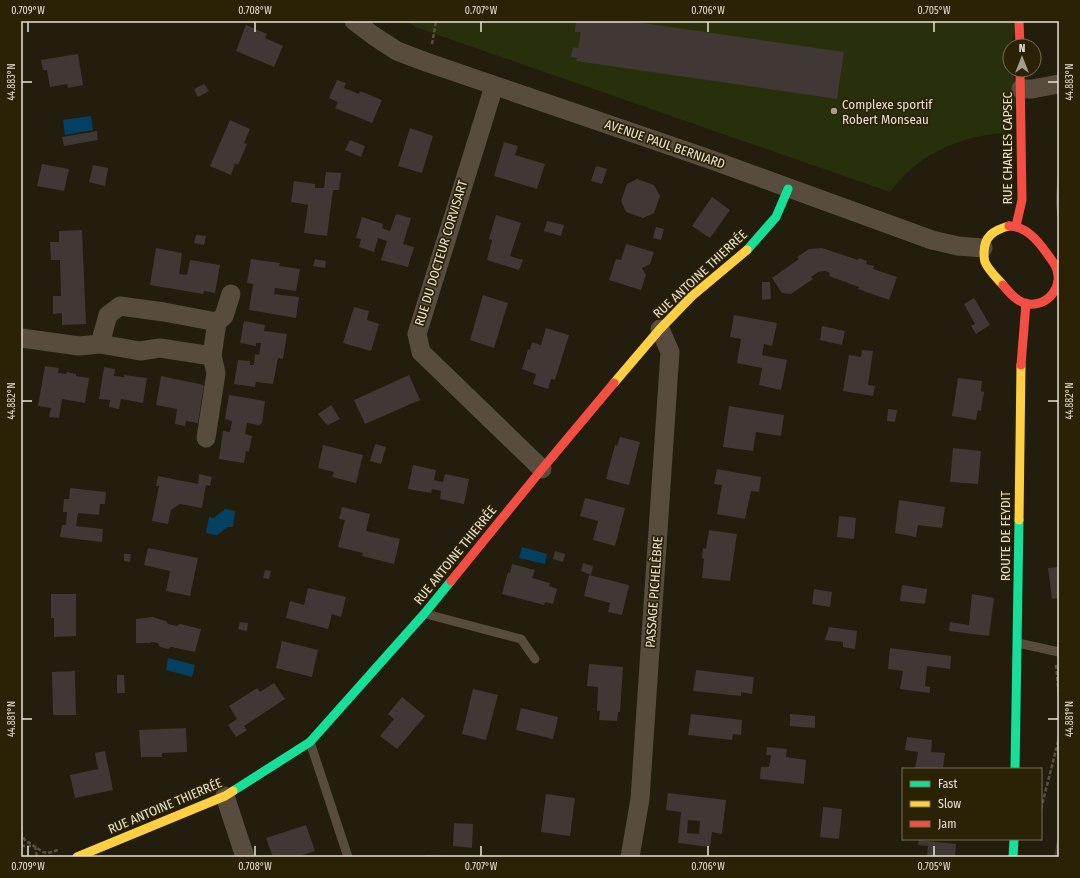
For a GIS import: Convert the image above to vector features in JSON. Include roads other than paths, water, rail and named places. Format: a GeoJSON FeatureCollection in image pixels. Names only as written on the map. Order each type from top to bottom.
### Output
{"type":"FeatureCollection","features":[{"type":"Feature","properties":{"kind":"street","name":"AVENUE PAUL BERNIARD"},"geometry":{"type":"LineString","coordinates":[[354,21],[397,51],[426,62],[712,160],[788,189],[932,240],[958,246],[983,248]]}},
{"type":"Feature","properties":{"kind":"street"},"geometry":{"type":"LineString","coordinates":[[1019,21],[1020,38]]}},
{"type":"Feature","properties":{"kind":"street","name":"RUE CHARLES CAPSEC"},"geometry":{"type":"LineString","coordinates":[[1016,226],[1022,200],[1020,78]]}},
{"type":"Feature","properties":{"kind":"street"},"geometry":{"type":"LineString","coordinates":[[1021,89],[1032,89],[1059,84]]}},
{"type":"Feature","properties":{"kind":"street","name":"RUE DU DOCTEUR CORVISART"},"geometry":{"type":"LineString","coordinates":[[494,86],[416,334],[422,352],[542,469]]}},
{"type":"Feature","properties":{"kind":"street","name":"RUE ANTOINE THIERRÉE"},"geometry":{"type":"LineString","coordinates":[[77,857],[225,796],[310,742],[424,614],[542,469],[660,329],[692,296],[752,245],[776,217],[788,189]]}},
{"type":"Feature","properties":{"kind":"street"},"geometry":{"type":"LineString","coordinates":[[1016,226],[1030,235],[1057,269],[1059,280],[1056,290],[1049,299],[1036,304],[1026,304],[1011,295],[984,261],[984,242],[990,233],[999,228],[1016,226]]}},
{"type":"Feature","properties":{"kind":"street"},"geometry":{"type":"LineString","coordinates":[[206,438],[216,373],[212,356],[217,322],[224,316],[231,294]]}},
{"type":"Feature","properties":{"kind":"street","name":"ROUTE DE FEYDIT"},"geometry":{"type":"LineString","coordinates":[[1015,768],[1018,644],[1018,484],[1021,362],[1026,304]]}},
{"type":"Feature","properties":{"kind":"street"},"geometry":{"type":"LineString","coordinates":[[100,344],[108,315],[120,306],[164,312],[217,322]]}},
{"type":"Feature","properties":{"kind":"street","name":"PASSAGE PICHELÈBRE"},"geometry":{"type":"LineString","coordinates":[[630,857],[640,799],[670,352],[660,329]]}},
{"type":"Feature","properties":{"kind":"street"},"geometry":{"type":"LineString","coordinates":[[21,338],[79,346],[100,344],[140,351],[160,348],[212,356]]}},
{"type":"Feature","properties":{"kind":"street"},"geometry":{"type":"LineString","coordinates":[[225,796],[244,857]]}},
{"type":"Feature","properties":{"kind":"street"},"geometry":{"type":"LineString","coordinates":[[1013,857],[1014,840]]}},
{"type":"Feature","properties":{"kind":"lane"},"geometry":{"type":"LineString","coordinates":[[424,614],[521,639],[535,659]]}},
{"type":"Feature","properties":{"kind":"lane"},"geometry":{"type":"LineString","coordinates":[[1018,644],[1057,652]]}},
{"type":"Feature","properties":{"kind":"lane"},"geometry":{"type":"LineString","coordinates":[[310,742],[348,857]]}},
{"type":"Feature","properties":{"kind":"water"},"geometry":{"type":"Polygon","coordinates":[[[91,116],[93,130],[65,135],[63,120],[91,116]]]}},
{"type":"Feature","properties":{"kind":"water"},"geometry":{"type":"Polygon","coordinates":[[[225,509],[235,511],[233,527],[228,527],[217,535],[206,533],[209,517],[214,518],[225,509]]]}},
{"type":"Feature","properties":{"kind":"water"},"geometry":{"type":"Polygon","coordinates":[[[522,547],[547,554],[545,564],[519,558],[522,547]]]}},
{"type":"Feature","properties":{"kind":"water"},"geometry":{"type":"Polygon","coordinates":[[[168,658],[195,665],[192,677],[166,670],[168,658]]]}},
{"type":"Feature","properties":{"kind":"place","name":"Complexe sportif Robert Monseau"},"geometry":{"type":"Point","coordinates":[834,111]}}]}
